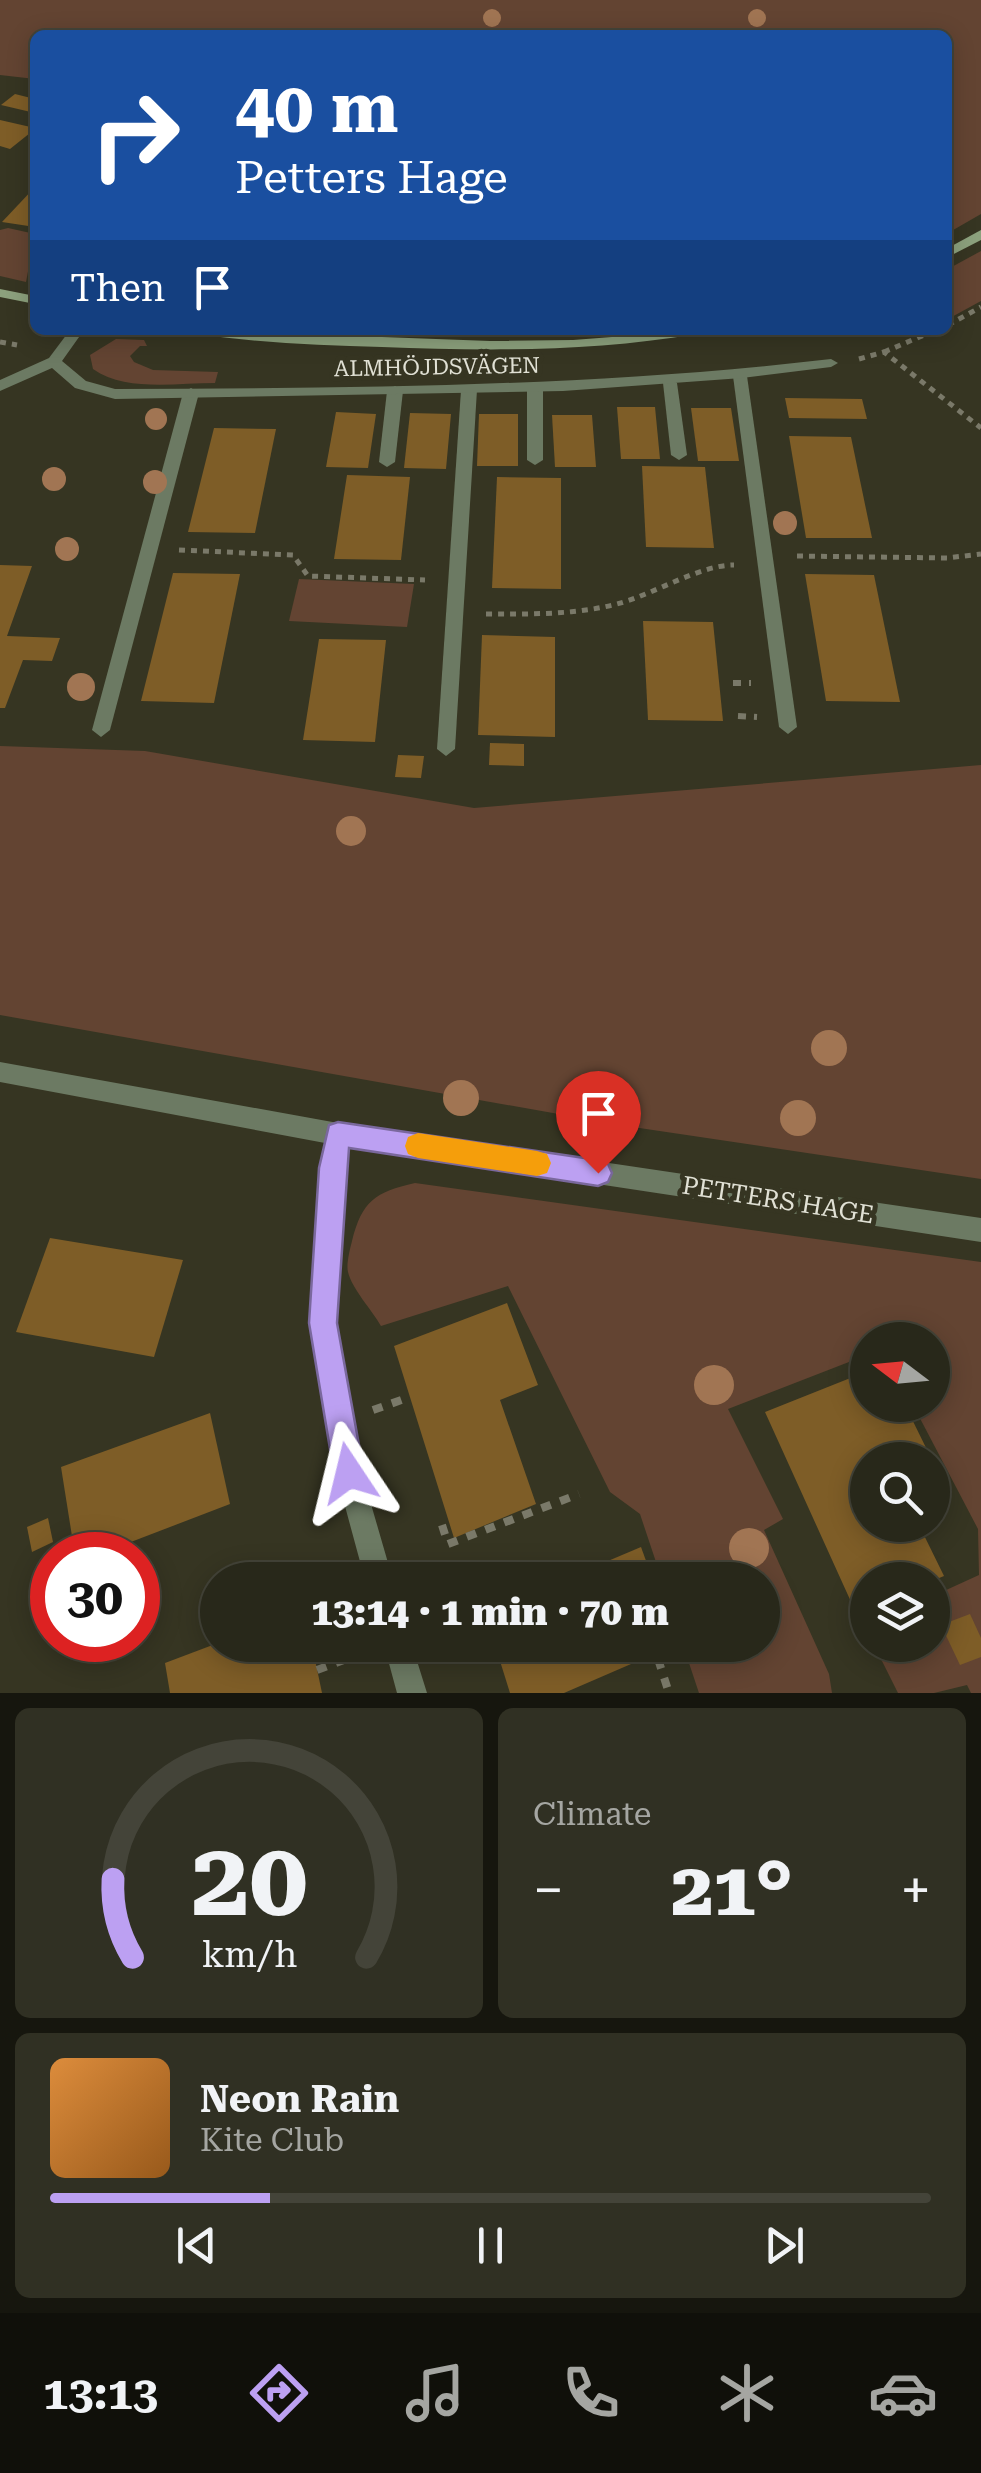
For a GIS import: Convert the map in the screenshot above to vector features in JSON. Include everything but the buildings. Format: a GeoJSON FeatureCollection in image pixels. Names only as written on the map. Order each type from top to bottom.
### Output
{"type":"FeatureCollection","features":[{"type":"Feature","properties":{"kind":"street"},"geometry":{"type":"LineString","coordinates":[[952,251],[981,234]]}},
{"type":"Feature","properties":{"kind":"street"},"geometry":{"type":"LineString","coordinates":[[0,293],[30,299]]}},
{"type":"Feature","properties":{"kind":"street"},"geometry":{"type":"LineString","coordinates":[[0,386],[54,361],[74,335]]}},
{"type":"Feature","properties":{"kind":"street"},"geometry":{"type":"LineString","coordinates":[[255,335],[312,340],[554,344],[645,335]]}},
{"type":"Feature","properties":{"kind":"street"},"geometry":{"type":"LineString","coordinates":[[312,340],[319,335]]}},
{"type":"Feature","properties":{"kind":"street","name":"ALMHÖJDSVÄGEN"},"geometry":{"type":"LineString","coordinates":[[54,361],[64,375],[84,389],[115,394],[535,389],[740,376],[831,363]]}},
{"type":"Feature","properties":{"kind":"street"},"geometry":{"type":"LineString","coordinates":[[740,376],[788,727]]}},
{"type":"Feature","properties":{"kind":"street"},"geometry":{"type":"LineString","coordinates":[[670,382],[679,455]]}},
{"type":"Feature","properties":{"kind":"street"},"geometry":{"type":"LineString","coordinates":[[535,389],[535,460]]}},
{"type":"Feature","properties":{"kind":"street"},"geometry":{"type":"LineString","coordinates":[[446,749],[470,390]]}},
{"type":"Feature","properties":{"kind":"street"},"geometry":{"type":"LineString","coordinates":[[386,462],[395,391]]}},
{"type":"Feature","properties":{"kind":"street"},"geometry":{"type":"LineString","coordinates":[[100,730],[191,393]]}},
{"type":"Feature","properties":{"kind":"street","name":"PETTERS HAGE"},"geometry":{"type":"LineString","coordinates":[[0,1072],[338,1134],[981,1230]]}},
{"type":"Feature","properties":{"kind":"street"},"geometry":{"type":"LineString","coordinates":[[338,1134],[332,1168],[323,1323],[349,1473],[374,1562]]}},
{"type":"Feature","properties":{"kind":"street"},"geometry":{"type":"LineString","coordinates":[[403,1662],[412,1693]]}},
{"type":"Feature","properties":{"kind":"path"},"geometry":{"type":"LineString","coordinates":[[952,323],[981,306]]}},
{"type":"Feature","properties":{"kind":"path"},"geometry":{"type":"LineString","coordinates":[[831,363],[884,352],[924,335]]}},
{"type":"Feature","properties":{"kind":"path"},"geometry":{"type":"LineString","coordinates":[[884,352],[981,428]]}},
{"type":"Feature","properties":{"kind":"path"},"geometry":{"type":"LineString","coordinates":[[148,549],[293,555],[308,576],[457,581]]}},
{"type":"Feature","properties":{"kind":"path"},"geometry":{"type":"LineString","coordinates":[[454,613],[562,614],[616,604],[672,586],[712,565],[981,554]]}},
{"type":"Feature","properties":{"kind":"path"},"geometry":{"type":"LineString","coordinates":[[442,1525],[448,1544],[578,1494]]}},
{"type":"Feature","properties":{"kind":"path"},"geometry":{"type":"LineString","coordinates":[[317,1670],[338,1662]]}},
{"type":"Feature","properties":{"kind":"path"},"geometry":{"type":"LineString","coordinates":[[659,1662],[668,1693]]}},
{"type":"Feature","properties":{"kind":"shaded area"},"geometry":{"type":"Polygon","coordinates":[[[0,0],[981,0],[981,214],[952,231],[952,30],[30,30],[30,78],[0,75],[0,0]]]}},
{"type":"Feature","properties":{"kind":"shaded area"},"geometry":{"type":"Polygon","coordinates":[[[0,230],[30,233],[26,282],[0,276],[0,230]]]}},
{"type":"Feature","properties":{"kind":"shaded area"},"geometry":{"type":"Polygon","coordinates":[[[981,251],[981,301],[952,317],[952,267],[981,251]]]}},
{"type":"Feature","properties":{"kind":"shaded area"},"geometry":{"type":"Polygon","coordinates":[[[116,339],[144,340],[147,346],[140,346],[130,356],[134,362],[153,370],[218,372],[215,383],[151,385],[106,376],[93,369],[90,355],[116,339]]]}},
{"type":"Feature","properties":{"kind":"shaded area"},"geometry":{"type":"Polygon","coordinates":[[[299,579],[414,584],[407,627],[289,621],[299,579]]]}},
{"type":"Feature","properties":{"kind":"shaded area"},"geometry":{"type":"Polygon","coordinates":[[[0,746],[145,751],[474,808],[981,765],[981,1179],[626,1126],[0,1015],[0,746]]]}},
{"type":"Feature","properties":{"kind":"shaded area"},"geometry":{"type":"Polygon","coordinates":[[[415,1183],[981,1262],[981,1693],[971,1693],[967,1685],[934,1693],[898,1693],[882,1662],[950,1662],[950,1588],[979,1575],[978,1529],[950,1476],[950,1442],[932,1442],[922,1422],[950,1422],[950,1322],[850,1322],[850,1362],[728,1409],[783,1519],[764,1530],[778,1562],[656,1562],[640,1514],[610,1492],[508,1286],[381,1326],[350,1279],[348,1265],[360,1216],[372,1200],[415,1183]]]}},
{"type":"Feature","properties":{"kind":"shaded area"},"geometry":{"type":"Polygon","coordinates":[[[780,1565],[829,1674],[832,1693],[699,1693],[689,1662],[780,1662],[780,1565]]]}},
{"type":"Feature","properties":{"kind":"slow traffic"},"geometry":{"type":"LineString","coordinates":[[418,1146],[537,1163]]}},
{"type":"Feature","properties":{"kind":"route"},"geometry":{"type":"LineString","coordinates":[[349,1473],[323,1323],[332,1168],[338,1134],[598,1173]]}}]}
